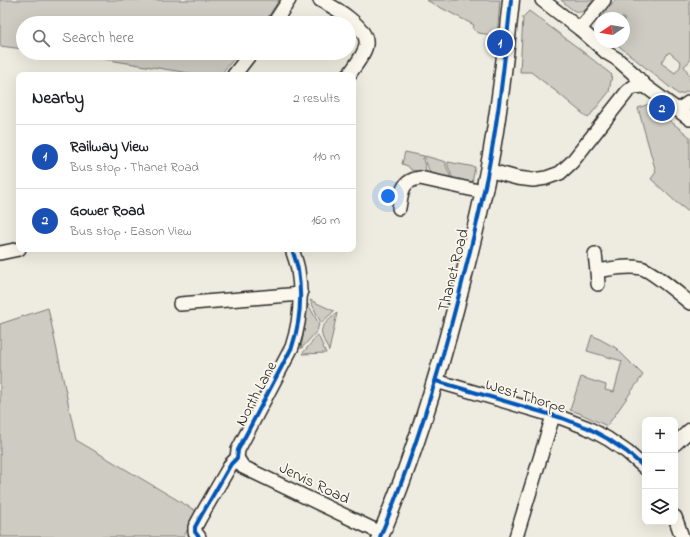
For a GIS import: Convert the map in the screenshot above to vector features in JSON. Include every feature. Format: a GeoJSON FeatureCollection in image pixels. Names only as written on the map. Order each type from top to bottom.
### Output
{"type":"FeatureCollection","features":[{"type":"Feature","properties":{"kind":"street"},"geometry":{"type":"LineString","coordinates":[[279,16],[289,0]]}},
{"type":"Feature","properties":{"kind":"street"},"geometry":{"type":"LineString","coordinates":[[320,0],[329,4],[346,16]]}},
{"type":"Feature","properties":{"kind":"street","name":"Thanet Road"},"geometry":{"type":"LineString","coordinates":[[381,535],[418,437],[436,381],[466,267],[488,170],[501,92],[511,0]]}},
{"type":"Feature","properties":{"kind":"street"},"geometry":{"type":"LineString","coordinates":[[542,0],[617,59],[645,86],[690,119]]}},
{"type":"Feature","properties":{"kind":"street"},"geometry":{"type":"LineString","coordinates":[[580,29],[604,0]]}},
{"type":"Feature","properties":{"kind":"street"},"geometry":{"type":"LineString","coordinates":[[351,72],[366,44],[366,38],[363,32],[356,25]]}},
{"type":"Feature","properties":{"kind":"street"},"geometry":{"type":"LineString","coordinates":[[236,72],[246,60]]}},
{"type":"Feature","properties":{"kind":"street"},"geometry":{"type":"LineString","coordinates":[[488,170],[517,178],[533,180],[546,178],[560,173],[572,162],[626,92],[633,87],[645,86]]}},
{"type":"Feature","properties":{"kind":"street"},"geometry":{"type":"LineString","coordinates":[[678,110],[690,102]]}},
{"type":"Feature","properties":{"kind":"street"},"geometry":{"type":"LineString","coordinates":[[399,208],[403,188],[413,179],[420,178],[483,192]]}},
{"type":"Feature","properties":{"kind":"street"},"geometry":{"type":"LineString","coordinates":[[0,253],[16,250]]}},
{"type":"Feature","properties":{"kind":"street","name":"North Lane"},"geometry":{"type":"LineString","coordinates":[[199,537],[195,532],[201,516],[231,464],[237,458],[238,450],[296,337],[301,294],[298,268],[293,252]]}},
{"type":"Feature","properties":{"kind":"street"},"geometry":{"type":"LineString","coordinates":[[595,254],[598,284]]}},
{"type":"Feature","properties":{"kind":"street"},"geometry":{"type":"LineString","coordinates":[[597,270],[626,267],[643,268],[656,276],[690,303]]}},
{"type":"Feature","properties":{"kind":"street"},"geometry":{"type":"LineString","coordinates":[[180,304],[301,294]]}},
{"type":"Feature","properties":{"kind":"street","name":"West Thorpe"},"geometry":{"type":"LineString","coordinates":[[436,381],[588,428],[627,452],[642,465]]}},
{"type":"Feature","properties":{"kind":"street"},"geometry":{"type":"LineString","coordinates":[[516,537],[553,416]]}},
{"type":"Feature","properties":{"kind":"street"},"geometry":{"type":"LineString","coordinates":[[678,441],[690,430]]}},
{"type":"Feature","properties":{"kind":"street","name":"Jervis Road"},"geometry":{"type":"LineString","coordinates":[[237,458],[243,467],[381,535]]}},
{"type":"Feature","properties":{"kind":"street"},"geometry":{"type":"LineString","coordinates":[[678,525],[682,537]]}},
{"type":"Feature","properties":{"kind":"shaded area"},"geometry":{"type":"Polygon","coordinates":[[[0,0],[279,0],[269,16],[16,16],[16,48],[0,46],[0,0]]]}},
{"type":"Feature","properties":{"kind":"shaded area"},"geometry":{"type":"Polygon","coordinates":[[[426,0],[500,0],[497,36],[479,33],[473,29],[474,25],[426,0]]]}},
{"type":"Feature","properties":{"kind":"shaded area"},"geometry":{"type":"Polygon","coordinates":[[[561,0],[593,0],[585,10],[579,12],[572,10],[561,0]]]}},
{"type":"Feature","properties":{"kind":"shaded area"},"geometry":{"type":"Polygon","coordinates":[[[615,0],[690,0],[690,61],[684,66],[690,76],[690,90],[682,94],[678,94],[621,48],[630,48],[630,12],[606,12],[615,0]],[[669,52],[661,63],[675,73],[680,67],[681,62],[669,52]]]}},
{"type":"Feature","properties":{"kind":"shaded area"},"geometry":{"type":"Polygon","coordinates":[[[529,11],[612,75],[609,92],[588,118],[531,72],[520,72],[523,17],[529,11]]]}},
{"type":"Feature","properties":{"kind":"shaded area"},"geometry":{"type":"Polygon","coordinates":[[[109,60],[233,60],[223,72],[183,72],[109,60]]]}},
{"type":"Feature","properties":{"kind":"shaded area"},"geometry":{"type":"Polygon","coordinates":[[[649,104],[690,137],[690,213],[651,179],[656,172],[638,108],[649,104]]]}},
{"type":"Feature","properties":{"kind":"shaded area"},"geometry":{"type":"Polygon","coordinates":[[[405,152],[424,156],[423,159],[427,173],[411,170],[408,166],[402,164],[405,152]]]}},
{"type":"Feature","properties":{"kind":"shaded area"},"geometry":{"type":"Polygon","coordinates":[[[425,156],[446,162],[451,178],[430,173],[425,156]]]}},
{"type":"Feature","properties":{"kind":"shaded area"},"geometry":{"type":"Polygon","coordinates":[[[448,162],[475,167],[472,183],[453,179],[448,162]]]}},
{"type":"Feature","properties":{"kind":"shaded area"},"geometry":{"type":"Polygon","coordinates":[[[310,300],[334,311],[321,323],[310,300]]]}},
{"type":"Feature","properties":{"kind":"shaded area"},"geometry":{"type":"Polygon","coordinates":[[[308,304],[319,324],[317,331],[301,349],[308,304]]]}},
{"type":"Feature","properties":{"kind":"shaded area"},"geometry":{"type":"Polygon","coordinates":[[[48,308],[76,440],[196,511],[184,537],[0,537],[0,324],[48,308]]]}},
{"type":"Feature","properties":{"kind":"shaded area"},"geometry":{"type":"Polygon","coordinates":[[[337,313],[329,351],[323,338],[322,330],[323,326],[337,313]]]}},
{"type":"Feature","properties":{"kind":"shaded area"},"geometry":{"type":"Polygon","coordinates":[[[318,335],[326,353],[302,354],[318,335]]]}},
{"type":"Feature","properties":{"kind":"shaded area"},"geometry":{"type":"Polygon","coordinates":[[[592,335],[616,348],[643,375],[607,426],[570,410],[581,377],[606,385],[605,390],[614,392],[622,361],[587,351],[592,335]]]}},
{"type":"Feature","properties":{"kind":"cycle path"},"geometry":{"type":"LineString","coordinates":[[380,537],[402,481],[431,396],[473,241],[492,150],[511,0]]}},
{"type":"Feature","properties":{"kind":"cycle path"},"geometry":{"type":"LineString","coordinates":[[199,537],[195,532],[195,527],[231,464],[237,458],[238,450],[292,347],[295,338],[300,299],[298,270],[293,252]]}},
{"type":"Feature","properties":{"kind":"cycle path"},"geometry":{"type":"LineString","coordinates":[[436,381],[562,418],[588,428],[627,452],[642,465]]}},
{"type":"Feature","properties":{"kind":"place","name":"Railway View"},"geometry":{"type":"Point","coordinates":[500,43]}},
{"type":"Feature","properties":{"kind":"place","name":"Gower Road"},"geometry":{"type":"Point","coordinates":[662,108]}}]}
